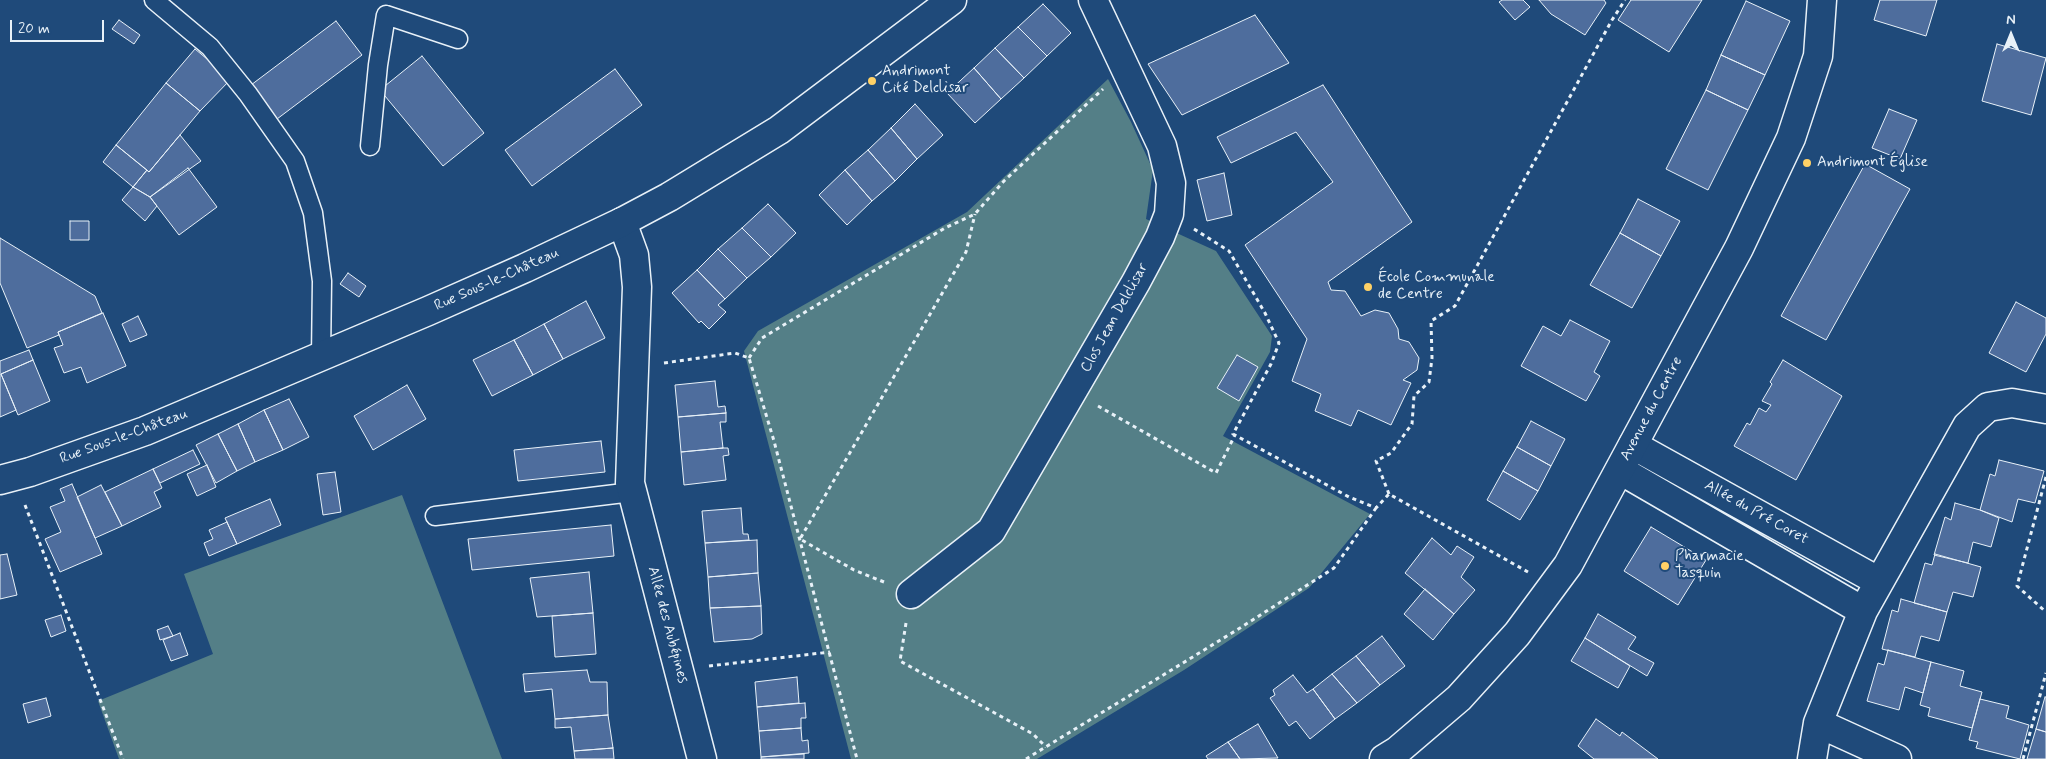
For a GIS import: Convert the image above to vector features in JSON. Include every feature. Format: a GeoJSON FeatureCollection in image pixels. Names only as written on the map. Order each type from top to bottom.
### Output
{"type":"FeatureCollection","features":[{"type":"Feature","properties":{"kind":"street","name":"Rue Sous-le-Château"},"geometry":{"type":"LineString","coordinates":[[7,478],[145,432],[517,272],[622,222],[669,197],[779,130],[952,0]]}},
{"type":"Feature","properties":{"kind":"street","name":"Clos Jean Delclisar"},"geometry":{"type":"LineString","coordinates":[[911,594],[991,532],[1136,282],[1160,237],[1169,214],[1171,183],[1162,146],[1124,69],[1094,0]]}},
{"type":"Feature","properties":{"kind":"street","name":"Avenue du Centre"},"geometry":{"type":"LineString","coordinates":[[1384,759],[1398,751],[1460,698],[1518,634],[1568,565],[1739,248],[1791,138],[1818,56],[1822,0]]}},
{"type":"Feature","properties":{"kind":"street","name":"Allée des Aubépines"},"geometry":{"type":"LineString","coordinates":[[622,222],[634,255],[637,287],[630,483],[702,759]]}},
{"type":"Feature","properties":{"kind":"street"},"geometry":{"type":"LineString","coordinates":[[1812,759],[1818,723],[1862,611],[1967,426],[1988,407],[2012,403],[2046,409]]}},
{"type":"Feature","properties":{"kind":"street","name":"Allée du Pré Coret"},"geometry":{"type":"LineString","coordinates":[[1633,446],[1878,581]]}},
{"type":"Feature","properties":{"kind":"street","name":"Allée du Pré Coret"},"geometry":{"type":"LineString","coordinates":[[1620,470],[1862,611]]}},
{"type":"Feature","properties":{"kind":"street"},"geometry":{"type":"LineString","coordinates":[[1818,723],[1897,759]]}},
{"type":"Feature","properties":{"kind":"lane"},"geometry":{"type":"LineString","coordinates":[[154,0],[210,47],[248,94],[295,161],[313,213],[322,281],[321,357]]}},
{"type":"Feature","properties":{"kind":"lane"},"geometry":{"type":"LineString","coordinates":[[370,146],[378,65],[386,15],[458,39]]}},
{"type":"Feature","properties":{"kind":"lane"},"geometry":{"type":"LineString","coordinates":[[435,516],[632,492]]}},
{"type":"Feature","properties":{"kind":"path"},"geometry":{"type":"LineString","coordinates":[[1552,586],[1389,494],[1376,461],[1390,453],[1412,424],[1414,396],[1429,382],[1432,358],[1431,321],[1455,306],[1612,20],[1625,0]]}},
{"type":"Feature","properties":{"kind":"path"},"geometry":{"type":"LineString","coordinates":[[857,759],[800,539],[750,358],[762,338],[945,228],[975,214],[1004,181],[1124,69]]}},
{"type":"Feature","properties":{"kind":"path"},"geometry":{"type":"LineString","coordinates":[[800,539],[966,252],[975,214]]}},
{"type":"Feature","properties":{"kind":"path"},"geometry":{"type":"LineString","coordinates":[[1073,393],[1216,473],[1235,435],[1233,434],[1271,364],[1280,343],[1229,251],[1169,214]]}},
{"type":"Feature","properties":{"kind":"path"},"geometry":{"type":"LineString","coordinates":[[634,368],[735,353],[750,358]]}},
{"type":"Feature","properties":{"kind":"path"},"geometry":{"type":"LineString","coordinates":[[1235,435],[1349,497],[1376,508]]}},
{"type":"Feature","properties":{"kind":"path"},"geometry":{"type":"LineString","coordinates":[[2046,477],[2017,586],[2046,612]]}},
{"type":"Feature","properties":{"kind":"path"},"geometry":{"type":"LineString","coordinates":[[7,478],[123,759]]}},
{"type":"Feature","properties":{"kind":"path"},"geometry":{"type":"LineString","coordinates":[[1026,759],[1232,634],[1334,568],[1376,508],[1389,494]]}},
{"type":"Feature","properties":{"kind":"path"},"geometry":{"type":"LineString","coordinates":[[800,539],[854,570],[911,594],[900,662],[1033,734],[1046,748]]}},
{"type":"Feature","properties":{"kind":"path"},"geometry":{"type":"LineString","coordinates":[[679,671],[830,652]]}},
{"type":"Feature","properties":{"kind":"path"},"geometry":{"type":"LineString","coordinates":[[2023,759],[2046,673]]}},
{"type":"Feature","properties":{"kind":"green space"},"geometry":{"type":"Polygon","coordinates":[[[1108,79],[1131,122],[1153,170],[1146,219],[1216,251],[1272,336],[1270,352],[1223,436],[1370,514],[1309,588],[1184,670],[1037,759],[851,759],[744,351],[758,331],[967,212],[1108,79]]]}},
{"type":"Feature","properties":{"kind":"green space"},"geometry":{"type":"Polygon","coordinates":[[[402,495],[502,759],[119,759],[98,701],[213,654],[184,574],[402,495]]]}},
{"type":"Feature","properties":{"kind":"building"},"geometry":{"type":"Polygon","coordinates":[[[1502,0],[1523,0],[1530,7],[1515,20],[1499,2],[1502,0]]]}},
{"type":"Feature","properties":{"kind":"building"},"geometry":{"type":"Polygon","coordinates":[[[1539,0],[1604,0],[1606,3],[1585,35],[1551,14],[1539,0]]]}},
{"type":"Feature","properties":{"kind":"building"},"geometry":{"type":"Polygon","coordinates":[[[1631,0],[1702,0],[1669,52],[1618,20],[1631,0]]]}},
{"type":"Feature","properties":{"kind":"building"},"geometry":{"type":"Polygon","coordinates":[[[1880,0],[1937,0],[1926,36],[1874,20],[1880,0]]]}},
{"type":"Feature","properties":{"kind":"building"},"geometry":{"type":"Polygon","coordinates":[[[1746,1],[1790,21],[1765,75],[1721,55],[1746,1]]]}},
{"type":"Feature","properties":{"kind":"building"},"geometry":{"type":"Polygon","coordinates":[[[1043,4],[1071,33],[1047,56],[1018,27],[1043,4]]]}},
{"type":"Feature","properties":{"kind":"building"},"geometry":{"type":"Polygon","coordinates":[[[1255,15],[1289,63],[1182,115],[1148,64],[1255,15]]]}},
{"type":"Feature","properties":{"kind":"building"},"geometry":{"type":"Polygon","coordinates":[[[119,20],[140,35],[134,44],[112,29],[119,20]]]}},
{"type":"Feature","properties":{"kind":"building"},"geometry":{"type":"Polygon","coordinates":[[[336,21],[362,55],[277,119],[251,85],[336,21]]]}},
{"type":"Feature","properties":{"kind":"building"},"geometry":{"type":"Polygon","coordinates":[[[1018,27],[1047,56],[1024,78],[995,48],[1018,27]]]}},
{"type":"Feature","properties":{"kind":"building"},"geometry":{"type":"Polygon","coordinates":[[[1997,44],[2046,58],[2031,115],[1982,101],[1997,44]]]}},
{"type":"Feature","properties":{"kind":"building"},"geometry":{"type":"Polygon","coordinates":[[[995,48],[1024,78],[1001,99],[974,68],[995,48]]]}},
{"type":"Feature","properties":{"kind":"building"},"geometry":{"type":"Polygon","coordinates":[[[195,49],[231,79],[200,111],[166,83],[195,49]]]}},
{"type":"Feature","properties":{"kind":"building"},"geometry":{"type":"Polygon","coordinates":[[[1721,55],[1765,75],[1748,110],[1706,90],[1721,55]]]}},
{"type":"Feature","properties":{"kind":"building"},"geometry":{"type":"Polygon","coordinates":[[[422,56],[484,133],[443,166],[380,90],[422,56]]]}},
{"type":"Feature","properties":{"kind":"building"},"geometry":{"type":"Polygon","coordinates":[[[974,68],[1001,99],[975,123],[947,93],[974,68]]]}},
{"type":"Feature","properties":{"kind":"building"},"geometry":{"type":"Polygon","coordinates":[[[615,69],[642,105],[532,186],[505,150],[615,69]]]}},
{"type":"Feature","properties":{"kind":"building"},"geometry":{"type":"Polygon","coordinates":[[[166,83],[200,111],[149,172],[116,145],[166,83]]]}},
{"type":"Feature","properties":{"kind":"building"},"geometry":{"type":"Polygon","coordinates":[[[1323,85],[1412,222],[1328,282],[1331,290],[1345,291],[1361,316],[1375,310],[1389,313],[1398,329],[1399,339],[1409,342],[1419,358],[1417,370],[1403,380],[1411,383],[1391,425],[1358,410],[1351,426],[1315,411],[1321,394],[1292,381],[1307,339],[1245,245],[1333,182],[1296,132],[1231,163],[1217,137],[1323,85]]]}},
{"type":"Feature","properties":{"kind":"building"},"geometry":{"type":"Polygon","coordinates":[[[1706,90],[1748,110],[1708,190],[1666,169],[1706,90]]]}},
{"type":"Feature","properties":{"kind":"building"},"geometry":{"type":"Polygon","coordinates":[[[915,104],[943,135],[917,159],[891,128],[915,104]]]}},
{"type":"Feature","properties":{"kind":"building"},"geometry":{"type":"Polygon","coordinates":[[[1889,109],[1917,120],[1900,159],[1872,148],[1889,109]]]}},
{"type":"Feature","properties":{"kind":"building"},"geometry":{"type":"Polygon","coordinates":[[[891,128],[917,159],[895,181],[868,150],[891,128]]]}},
{"type":"Feature","properties":{"kind":"building"},"geometry":{"type":"Polygon","coordinates":[[[180,135],[201,161],[150,197],[133,187],[147,170],[149,172],[180,135]]]}},
{"type":"Feature","properties":{"kind":"building"},"geometry":{"type":"Polygon","coordinates":[[[116,145],[147,170],[133,187],[103,162],[116,145]]]}},
{"type":"Feature","properties":{"kind":"building"},"geometry":{"type":"Polygon","coordinates":[[[868,150],[895,181],[872,201],[845,170],[868,150]]]}},
{"type":"Feature","properties":{"kind":"building"},"geometry":{"type":"Polygon","coordinates":[[[1865,164],[1910,189],[1826,340],[1781,316],[1865,164]]]}},
{"type":"Feature","properties":{"kind":"building"},"geometry":{"type":"Polygon","coordinates":[[[188,168],[217,207],[179,235],[150,197],[188,168]]]}},
{"type":"Feature","properties":{"kind":"building"},"geometry":{"type":"Polygon","coordinates":[[[845,170],[872,201],[847,225],[819,195],[845,170]]]}},
{"type":"Feature","properties":{"kind":"building"},"geometry":{"type":"Polygon","coordinates":[[[1224,173],[1232,215],[1207,221],[1197,180],[1224,173]]]}},
{"type":"Feature","properties":{"kind":"building"},"geometry":{"type":"Polygon","coordinates":[[[133,187],[150,197],[157,206],[145,221],[122,200],[133,187]]]}},
{"type":"Feature","properties":{"kind":"building"},"geometry":{"type":"Polygon","coordinates":[[[1638,199],[1680,221],[1661,256],[1620,233],[1638,199]]]}},
{"type":"Feature","properties":{"kind":"building"},"geometry":{"type":"Polygon","coordinates":[[[768,204],[796,233],[771,257],[742,228],[768,204]]]}},
{"type":"Feature","properties":{"kind":"building"},"geometry":{"type":"Polygon","coordinates":[[[70,221],[89,221],[89,240],[70,240],[70,221]]]}},
{"type":"Feature","properties":{"kind":"building"},"geometry":{"type":"Polygon","coordinates":[[[742,228],[771,257],[747,278],[718,249],[742,228]]]}},
{"type":"Feature","properties":{"kind":"building"},"geometry":{"type":"Polygon","coordinates":[[[1620,233],[1661,256],[1632,308],[1590,285],[1620,233]]]}},
{"type":"Feature","properties":{"kind":"building"},"geometry":{"type":"Polygon","coordinates":[[[0,238],[95,296],[102,313],[58,332],[59,335],[27,348],[0,283],[0,238]]]}},
{"type":"Feature","properties":{"kind":"building"},"geometry":{"type":"Polygon","coordinates":[[[718,249],[747,278],[725,299],[697,270],[718,249]]]}},
{"type":"Feature","properties":{"kind":"building"},"geometry":{"type":"Polygon","coordinates":[[[697,270],[725,299],[718,305],[726,312],[709,329],[701,321],[699,323],[672,293],[697,270]]]}},
{"type":"Feature","properties":{"kind":"building"},"geometry":{"type":"Polygon","coordinates":[[[348,273],[366,286],[359,297],[340,284],[348,273]]]}},
{"type":"Feature","properties":{"kind":"building"},"geometry":{"type":"Polygon","coordinates":[[[586,301],[605,338],[563,359],[544,324],[586,301]]]}},
{"type":"Feature","properties":{"kind":"building"},"geometry":{"type":"Polygon","coordinates":[[[2016,302],[2046,318],[2046,334],[2026,372],[1989,353],[2016,302]]]}},
{"type":"Feature","properties":{"kind":"building"},"geometry":{"type":"Polygon","coordinates":[[[103,313],[126,366],[87,383],[81,367],[64,373],[54,348],[63,345],[58,332],[103,313]]]}},
{"type":"Feature","properties":{"kind":"building"},"geometry":{"type":"Polygon","coordinates":[[[138,316],[147,335],[130,342],[122,324],[138,316]]]}},
{"type":"Feature","properties":{"kind":"building"},"geometry":{"type":"Polygon","coordinates":[[[1570,320],[1610,341],[1594,372],[1600,376],[1586,401],[1521,366],[1543,326],[1561,336],[1570,320]]]}},
{"type":"Feature","properties":{"kind":"building"},"geometry":{"type":"Polygon","coordinates":[[[544,324],[563,359],[533,375],[514,340],[544,324]]]}},
{"type":"Feature","properties":{"kind":"building"},"geometry":{"type":"Polygon","coordinates":[[[514,340],[533,375],[492,396],[473,360],[514,340]]]}},
{"type":"Feature","properties":{"kind":"building"},"geometry":{"type":"Polygon","coordinates":[[[29,350],[33,360],[1,374],[16,410],[0,417],[0,361],[29,350]]]}},
{"type":"Feature","properties":{"kind":"building"},"geometry":{"type":"Polygon","coordinates":[[[1237,355],[1258,367],[1239,401],[1217,388],[1237,355]]]}},
{"type":"Feature","properties":{"kind":"building"},"geometry":{"type":"Polygon","coordinates":[[[33,360],[50,401],[18,415],[1,374],[33,360]]]}},
{"type":"Feature","properties":{"kind":"building"},"geometry":{"type":"Polygon","coordinates":[[[1783,360],[1842,396],[1796,480],[1734,446],[1747,423],[1750,425],[1759,408],[1766,412],[1771,405],[1762,401],[1772,384],[1770,382],[1783,360]]]}},
{"type":"Feature","properties":{"kind":"building"},"geometry":{"type":"Polygon","coordinates":[[[715,381],[718,407],[725,406],[726,413],[678,417],[675,385],[715,381]]]}},
{"type":"Feature","properties":{"kind":"building"},"geometry":{"type":"Polygon","coordinates":[[[407,385],[426,419],[373,450],[354,416],[407,385]]]}},
{"type":"Feature","properties":{"kind":"building"},"geometry":{"type":"Polygon","coordinates":[[[289,399],[309,437],[283,450],[264,410],[289,399]]]}},
{"type":"Feature","properties":{"kind":"building"},"geometry":{"type":"Polygon","coordinates":[[[264,410],[283,450],[255,462],[238,424],[264,410]]]}},
{"type":"Feature","properties":{"kind":"building"},"geometry":{"type":"Polygon","coordinates":[[[726,413],[726,422],[720,422],[723,448],[681,452],[678,417],[726,413]]]}},
{"type":"Feature","properties":{"kind":"building"},"geometry":{"type":"Polygon","coordinates":[[[1531,421],[1565,439],[1551,466],[1517,447],[1531,421]]]}},
{"type":"Feature","properties":{"kind":"building"},"geometry":{"type":"Polygon","coordinates":[[[238,424],[255,462],[237,471],[218,434],[238,424]]]}},
{"type":"Feature","properties":{"kind":"building"},"geometry":{"type":"Polygon","coordinates":[[[218,434],[237,471],[216,483],[196,445],[218,434]]]}},
{"type":"Feature","properties":{"kind":"building"},"geometry":{"type":"Polygon","coordinates":[[[601,441],[605,472],[518,481],[514,450],[601,441]]]}},
{"type":"Feature","properties":{"kind":"building"},"geometry":{"type":"Polygon","coordinates":[[[1517,447],[1551,466],[1538,491],[1503,471],[1517,447]]]}},
{"type":"Feature","properties":{"kind":"building"},"geometry":{"type":"Polygon","coordinates":[[[728,448],[729,455],[723,456],[726,480],[684,485],[681,452],[728,448]]]}},
{"type":"Feature","properties":{"kind":"building"},"geometry":{"type":"Polygon","coordinates":[[[193,450],[200,464],[160,483],[153,469],[193,450]]]}},
{"type":"Feature","properties":{"kind":"building"},"geometry":{"type":"Polygon","coordinates":[[[1999,460],[2044,471],[2035,503],[2018,499],[2012,522],[1980,510],[1990,474],[1995,476],[1999,460]]]}},
{"type":"Feature","properties":{"kind":"building"},"geometry":{"type":"Polygon","coordinates":[[[207,465],[216,487],[197,496],[187,474],[207,465]]]}},
{"type":"Feature","properties":{"kind":"building"},"geometry":{"type":"Polygon","coordinates":[[[153,469],[162,488],[154,492],[161,507],[122,526],[105,492],[153,469]]]}},
{"type":"Feature","properties":{"kind":"building"},"geometry":{"type":"Polygon","coordinates":[[[1503,471],[1538,491],[1520,520],[1487,500],[1503,471]]]}},
{"type":"Feature","properties":{"kind":"building"},"geometry":{"type":"Polygon","coordinates":[[[335,472],[341,512],[323,515],[317,474],[335,472]]]}},
{"type":"Feature","properties":{"kind":"building"},"geometry":{"type":"Polygon","coordinates":[[[72,484],[102,554],[60,572],[45,539],[61,532],[50,507],[65,501],[60,489],[72,484]]]}},
{"type":"Feature","properties":{"kind":"building"},"geometry":{"type":"Polygon","coordinates":[[[101,485],[122,526],[95,538],[77,497],[101,485]]]}},
{"type":"Feature","properties":{"kind":"building"},"geometry":{"type":"Polygon","coordinates":[[[270,499],[281,525],[237,544],[225,518],[270,499]]]}},
{"type":"Feature","properties":{"kind":"building"},"geometry":{"type":"Polygon","coordinates":[[[1955,503],[1999,518],[1991,547],[1973,542],[1968,563],[1934,555],[1945,517],[1951,520],[1955,503]]]}},
{"type":"Feature","properties":{"kind":"building"},"geometry":{"type":"Polygon","coordinates":[[[741,508],[743,534],[748,534],[749,540],[705,543],[702,511],[741,508]]]}},
{"type":"Feature","properties":{"kind":"building"},"geometry":{"type":"Polygon","coordinates":[[[227,522],[237,544],[209,556],[204,543],[213,539],[209,530],[227,522]]]}},
{"type":"Feature","properties":{"kind":"building"},"geometry":{"type":"Polygon","coordinates":[[[611,525],[614,556],[472,570],[468,539],[611,525]]]}},
{"type":"Feature","properties":{"kind":"building","name":"Pharmacie Tasquin"},"geometry":{"type":"Polygon","coordinates":[[[1651,527],[1706,560],[1678,605],[1624,571],[1651,527]]]}},
{"type":"Feature","properties":{"kind":"building"},"geometry":{"type":"Polygon","coordinates":[[[1432,538],[1451,555],[1457,546],[1474,557],[1461,577],[1475,590],[1454,614],[1405,573],[1432,538]]]}},
{"type":"Feature","properties":{"kind":"building"},"geometry":{"type":"Polygon","coordinates":[[[757,540],[758,573],[708,577],[705,543],[757,540]]]}},
{"type":"Feature","properties":{"kind":"building"},"geometry":{"type":"Polygon","coordinates":[[[7,554],[17,595],[0,599],[0,555],[7,554]]]}},
{"type":"Feature","properties":{"kind":"building"},"geometry":{"type":"Polygon","coordinates":[[[1935,554],[1981,567],[1973,597],[1953,592],[1947,612],[1914,603],[1925,563],[1932,565],[1935,554]]]}},
{"type":"Feature","properties":{"kind":"building"},"geometry":{"type":"Polygon","coordinates":[[[589,572],[593,613],[537,617],[530,578],[589,572]]]}},
{"type":"Feature","properties":{"kind":"building"},"geometry":{"type":"Polygon","coordinates":[[[758,573],[761,606],[710,608],[708,577],[758,573]]]}},
{"type":"Feature","properties":{"kind":"building"},"geometry":{"type":"Polygon","coordinates":[[[1425,589],[1454,614],[1433,640],[1404,614],[1425,589]]]}},
{"type":"Feature","properties":{"kind":"building"},"geometry":{"type":"Polygon","coordinates":[[[1901,599],[1947,612],[1939,641],[1921,636],[1915,657],[1882,649],[1892,610],[1898,612],[1901,599]]]}},
{"type":"Feature","properties":{"kind":"building"},"geometry":{"type":"Polygon","coordinates":[[[761,606],[762,634],[752,639],[714,642],[710,608],[761,606]]]}},
{"type":"Feature","properties":{"kind":"building"},"geometry":{"type":"Polygon","coordinates":[[[593,613],[596,654],[555,657],[552,616],[593,613]]]}},
{"type":"Feature","properties":{"kind":"building"},"geometry":{"type":"Polygon","coordinates":[[[1598,614],[1636,637],[1628,649],[1654,663],[1647,676],[1585,638],[1598,614]]]}},
{"type":"Feature","properties":{"kind":"building"},"geometry":{"type":"Polygon","coordinates":[[[61,615],[66,631],[51,637],[45,620],[61,615]]]}},
{"type":"Feature","properties":{"kind":"building"},"geometry":{"type":"Polygon","coordinates":[[[168,626],[173,636],[160,640],[157,630],[168,626]]]}},
{"type":"Feature","properties":{"kind":"building"},"geometry":{"type":"Polygon","coordinates":[[[180,633],[188,655],[171,661],[163,640],[180,633]]]}},
{"type":"Feature","properties":{"kind":"building"},"geometry":{"type":"Polygon","coordinates":[[[1382,636],[1405,666],[1380,685],[1356,656],[1382,636]]]}},
{"type":"Feature","properties":{"kind":"building"},"geometry":{"type":"Polygon","coordinates":[[[1585,638],[1630,666],[1618,688],[1571,661],[1585,638]]]}},
{"type":"Feature","properties":{"kind":"building"},"geometry":{"type":"Polygon","coordinates":[[[1888,650],[1931,662],[1923,693],[1905,687],[1899,710],[1867,701],[1878,663],[1884,665],[1888,650]]]}},
{"type":"Feature","properties":{"kind":"building"},"geometry":{"type":"Polygon","coordinates":[[[1356,656],[1380,685],[1357,703],[1332,674],[1356,656]]]}},
{"type":"Feature","properties":{"kind":"building"},"geometry":{"type":"Polygon","coordinates":[[[1931,662],[1964,671],[1960,686],[1982,692],[1972,728],[1928,716],[1930,708],[1920,705],[1931,662]]]}},
{"type":"Feature","properties":{"kind":"building"},"geometry":{"type":"Polygon","coordinates":[[[587,670],[590,682],[607,682],[608,715],[555,719],[552,689],[525,692],[523,674],[587,670]]]}},
{"type":"Feature","properties":{"kind":"building"},"geometry":{"type":"Polygon","coordinates":[[[1332,674],[1357,703],[1335,719],[1313,689],[1332,674]]]}},
{"type":"Feature","properties":{"kind":"building"},"geometry":{"type":"Polygon","coordinates":[[[1293,675],[1307,693],[1313,689],[1335,719],[1310,739],[1296,721],[1289,726],[1270,698],[1275,695],[1273,690],[1293,675]]]}},
{"type":"Feature","properties":{"kind":"building"},"geometry":{"type":"Polygon","coordinates":[[[797,677],[799,703],[757,707],[755,682],[797,677]]]}},
{"type":"Feature","properties":{"kind":"building"},"geometry":{"type":"Polygon","coordinates":[[[2046,697],[2046,732],[2036,729],[2046,697]]]}},
{"type":"Feature","properties":{"kind":"building"},"geometry":{"type":"Polygon","coordinates":[[[46,698],[51,716],[28,723],[23,704],[46,698]]]}},
{"type":"Feature","properties":{"kind":"building"},"geometry":{"type":"Polygon","coordinates":[[[1980,699],[2009,706],[2006,718],[2029,725],[2020,759],[1976,748],[1978,742],[1969,740],[1980,699]]]}},
{"type":"Feature","properties":{"kind":"building"},"geometry":{"type":"Polygon","coordinates":[[[805,703],[806,718],[801,718],[801,728],[759,731],[757,707],[805,703]]]}},
{"type":"Feature","properties":{"kind":"building"},"geometry":{"type":"Polygon","coordinates":[[[608,715],[613,748],[574,751],[571,727],[555,728],[555,719],[608,715]]]}},
{"type":"Feature","properties":{"kind":"building"},"geometry":{"type":"Polygon","coordinates":[[[1596,719],[1620,736],[1622,732],[1658,759],[1594,759],[1578,746],[1596,719]]]}},
{"type":"Feature","properties":{"kind":"building"},"geometry":{"type":"Polygon","coordinates":[[[1258,724],[1278,758],[1240,759],[1228,742],[1258,724]]]}},
{"type":"Feature","properties":{"kind":"building"},"geometry":{"type":"Polygon","coordinates":[[[801,728],[802,741],[808,740],[809,753],[761,757],[759,731],[801,728]]]}},
{"type":"Feature","properties":{"kind":"building"},"geometry":{"type":"Polygon","coordinates":[[[2036,729],[2046,732],[2046,759],[2027,759],[2036,729]]]}},
{"type":"Feature","properties":{"kind":"building"},"geometry":{"type":"Polygon","coordinates":[[[1228,742],[1240,759],[1208,759],[1206,756],[1228,742]]]}},
{"type":"Feature","properties":{"kind":"building"},"geometry":{"type":"Polygon","coordinates":[[[613,748],[614,759],[575,759],[574,751],[613,748]]]}},
{"type":"Feature","properties":{"kind":"building"},"geometry":{"type":"Polygon","coordinates":[[[804,754],[804,759],[761,759],[761,757],[804,754]]]}},
{"type":"Feature","properties":{"kind":"place","name":"Andrimont Cité Delclisar"},"geometry":{"type":"Point","coordinates":[872,81]}},
{"type":"Feature","properties":{"kind":"place","name":"Andrimont Église"},"geometry":{"type":"Point","coordinates":[1807,163]}},
{"type":"Feature","properties":{"kind":"place","name":"École Communale de Centre"},"geometry":{"type":"Point","coordinates":[1368,287]}},
{"type":"Feature","properties":{"kind":"place","name":"Pharmacie Tasquin"},"geometry":{"type":"Point","coordinates":[1665,566]}}]}
